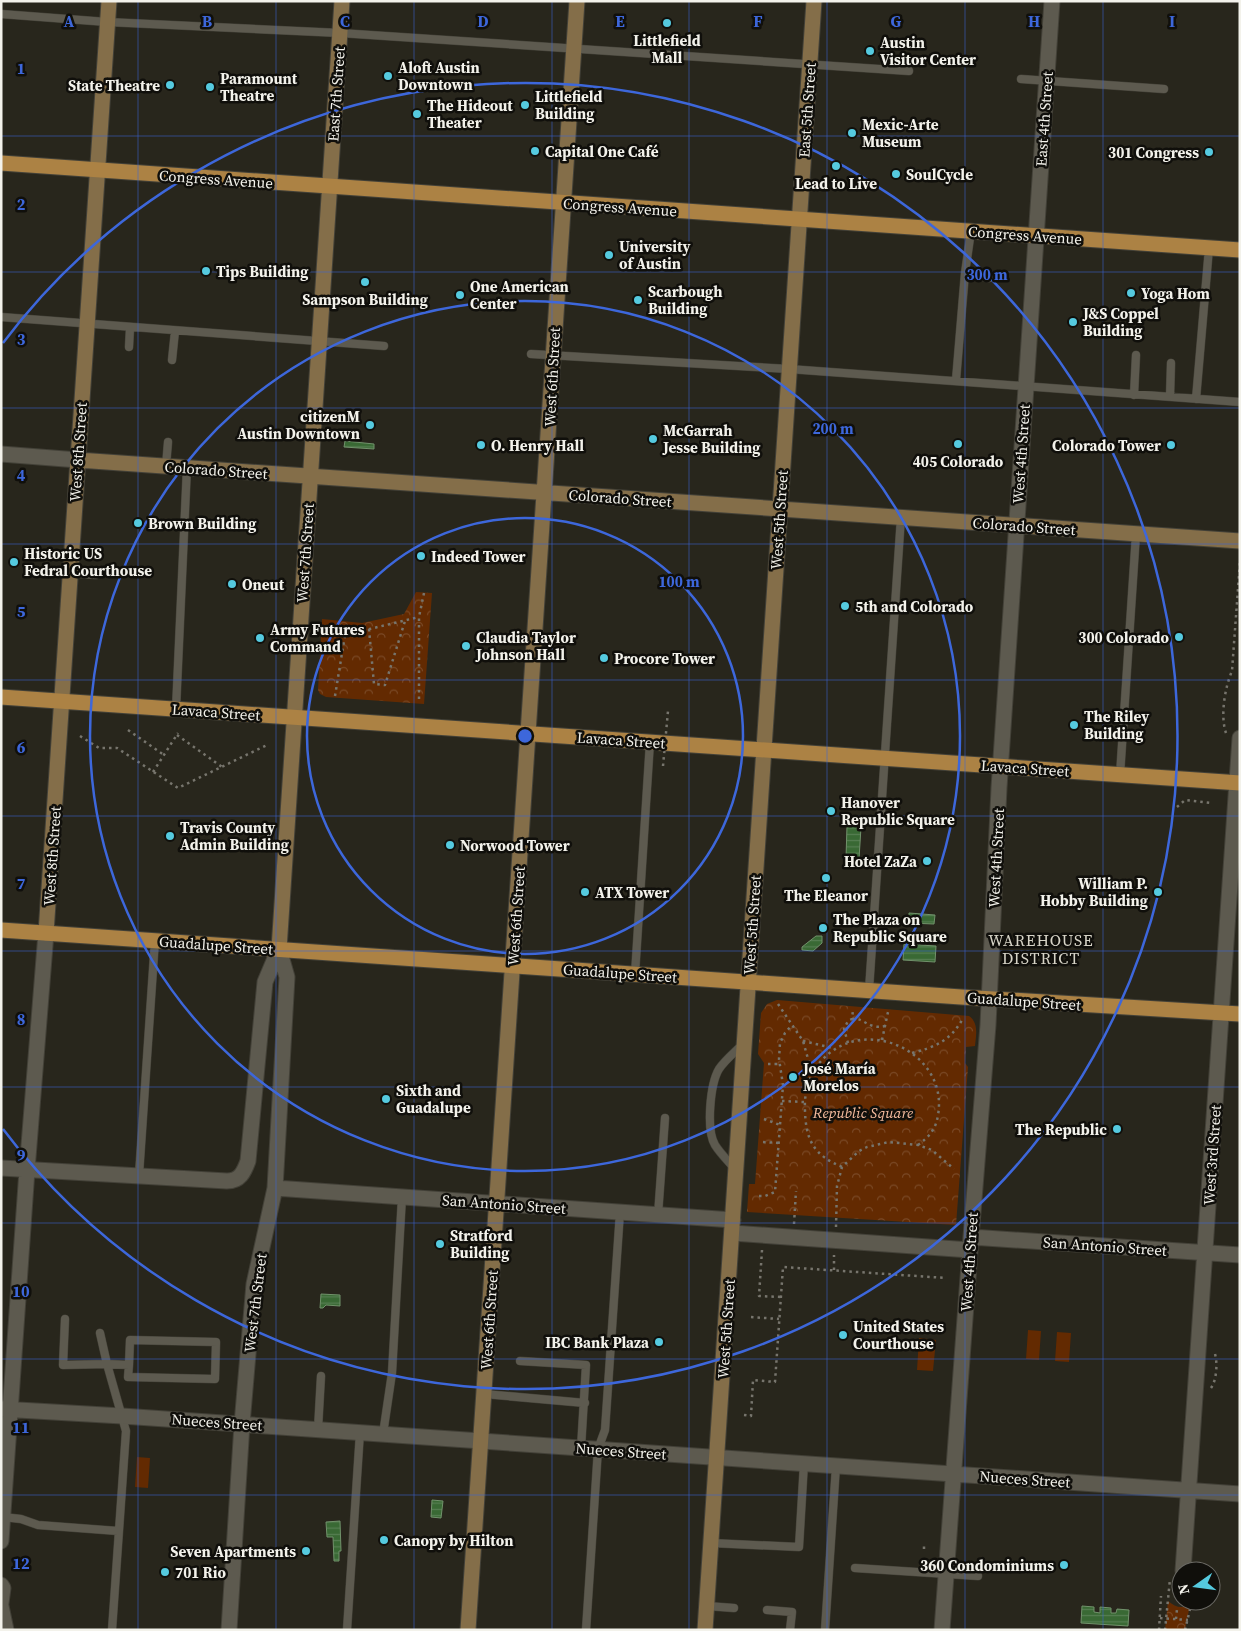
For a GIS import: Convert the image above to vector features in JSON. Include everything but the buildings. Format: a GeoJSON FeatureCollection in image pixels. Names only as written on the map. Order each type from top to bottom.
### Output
{"type":"FeatureCollection","features":[{"type":"Feature","properties":{"kind":"main road","name":"West 8th Street"},"geometry":{"type":"LineString","coordinates":[[46,933],[109,1]]}},
{"type":"Feature","properties":{"kind":"main road","name":"East 7th Street"},"geometry":{"type":"LineString","coordinates":[[330,186],[342,1]]}},
{"type":"Feature","properties":{"kind":"main road","name":"West 6th Street"},"geometry":{"type":"LineString","coordinates":[[468,1630],[577,1]]}},
{"type":"Feature","properties":{"kind":"main road","name":"East 5th Street"},"geometry":{"type":"LineString","coordinates":[[800,219],[814,1]]}},
{"type":"Feature","properties":{"kind":"main road","name":"Congress Avenue"},"geometry":{"type":"LineString","coordinates":[[1,163],[1240,250]]}},
{"type":"Feature","properties":{"kind":"main road","name":"West 7th Street"},"geometry":{"type":"LineString","coordinates":[[278,949],[330,186]]}},
{"type":"Feature","properties":{"kind":"main road","name":"West 5th Street"},"geometry":{"type":"LineString","coordinates":[[705,1630],[800,219]]}},
{"type":"Feature","properties":{"kind":"main road","name":"Colorado Street"},"geometry":{"type":"LineString","coordinates":[[78,460],[1240,541]]}},
{"type":"Feature","properties":{"kind":"main road","name":"Lavaca Street"},"geometry":{"type":"LineString","coordinates":[[1,697],[1238,783]]}},
{"type":"Feature","properties":{"kind":"main road","name":"Guadalupe Street"},"geometry":{"type":"LineString","coordinates":[[1,930],[1240,1014]]}},
{"type":"Feature","properties":{"kind":"street","name":"East 4th Street"},"geometry":{"type":"LineString","coordinates":[[1036,236],[1052,1]]}},
{"type":"Feature","properties":{"kind":"street","name":"West 4th Street"},"geometry":{"type":"LineString","coordinates":[[942,1630],[988,1025],[1001,767],[1036,236]]}},
{"type":"Feature","properties":{"kind":"street","name":"Colorado Street"},"geometry":{"type":"LineString","coordinates":[[1,454],[78,460]]}},
{"type":"Feature","properties":{"kind":"street","name":"West 3rd Street"},"geometry":{"type":"LineString","coordinates":[[1184,1561],[1238,783],[1234,739]]}},
{"type":"Feature","properties":{"kind":"street","name":"West 8th Street"},"geometry":{"type":"LineString","coordinates":[[1,1541],[6,1409],[46,933]]}},
{"type":"Feature","properties":{"kind":"street","name":"West 7th Street"},"geometry":{"type":"LineString","coordinates":[[139,1175],[232,1181],[244,1173],[248,1161],[265,982],[278,949]]}},
{"type":"Feature","properties":{"kind":"street","name":"West 7th Street"},"geometry":{"type":"LineString","coordinates":[[229,1630],[242,1424],[254,1284],[274,1188],[287,976],[278,949]]}},
{"type":"Feature","properties":{"kind":"street"},"geometry":{"type":"LineString","coordinates":[[1,1168],[139,1175]]}},
{"type":"Feature","properties":{"kind":"street","name":"San Antonio Street"},"geometry":{"type":"LineString","coordinates":[[274,1188],[658,1215],[793,1238],[835,1241],[970,1244],[1240,1255]]}},
{"type":"Feature","properties":{"kind":"street","name":"Nueces Street"},"geometry":{"type":"LineString","coordinates":[[6,1409],[1240,1494]]}},
{"type":"Feature","properties":{"kind":"street"},"geometry":{"type":"LineString","coordinates":[[1,1585],[3,1588],[1,1605],[6,1630]]}},
{"type":"Feature","properties":{"kind":"street"},"geometry":{"type":"LineString","coordinates":[[1,1628],[6,1630]]}},
{"type":"Feature","properties":{"kind":"lane"},"geometry":{"type":"LineString","coordinates":[[1,14],[107,22],[340,33],[909,71]]}},
{"type":"Feature","properties":{"kind":"lane"},"geometry":{"type":"LineString","coordinates":[[1021,79],[1164,88]]}},
{"type":"Feature","properties":{"kind":"lane"},"geometry":{"type":"LineString","coordinates":[[956,380],[965,273],[971,231]]}},
{"type":"Feature","properties":{"kind":"lane"},"geometry":{"type":"LineString","coordinates":[[1196,399],[1209,248]]}},
{"type":"Feature","properties":{"kind":"lane"},"geometry":{"type":"LineString","coordinates":[[965,273],[989,278]]}},
{"type":"Feature","properties":{"kind":"lane"},"geometry":{"type":"LineString","coordinates":[[1,317],[384,346]]}},
{"type":"Feature","properties":{"kind":"lane"},"geometry":{"type":"LineString","coordinates":[[129,347],[130,328]]}},
{"type":"Feature","properties":{"kind":"lane"},"geometry":{"type":"LineString","coordinates":[[172,360],[175,331]]}},
{"type":"Feature","properties":{"kind":"lane"},"geometry":{"type":"LineString","coordinates":[[531,354],[956,380],[1240,402]]}},
{"type":"Feature","properties":{"kind":"lane"},"geometry":{"type":"LineString","coordinates":[[1134,395],[1136,355]]}},
{"type":"Feature","properties":{"kind":"lane"},"geometry":{"type":"LineString","coordinates":[[1170,397],[1171,363]]}},
{"type":"Feature","properties":{"kind":"lane"},"geometry":{"type":"LineString","coordinates":[[166,466],[168,442]]}},
{"type":"Feature","properties":{"kind":"lane"},"geometry":{"type":"LineString","coordinates":[[176,709],[187,468]]}},
{"type":"Feature","properties":{"kind":"lane"},"geometry":{"type":"LineString","coordinates":[[869,990],[901,517]]}},
{"type":"Feature","properties":{"kind":"lane"},"geometry":{"type":"LineString","coordinates":[[1120,775],[1136,534]]}},
{"type":"Feature","properties":{"kind":"lane"},"geometry":{"type":"LineString","coordinates":[[70,573],[96,575]]}},
{"type":"Feature","properties":{"kind":"lane"},"geometry":{"type":"LineString","coordinates":[[635,974],[650,742]]}},
{"type":"Feature","properties":{"kind":"lane"},"geometry":{"type":"LineString","coordinates":[[139,1175],[155,940]]}},
{"type":"Feature","properties":{"kind":"lane"},"geometry":{"type":"LineString","coordinates":[[736,1170],[715,1145],[710,1125],[713,1084],[720,1068],[744,1043]]}},
{"type":"Feature","properties":{"kind":"lane"},"geometry":{"type":"LineString","coordinates":[[658,1215],[666,1118]]}},
{"type":"Feature","properties":{"kind":"lane"},"geometry":{"type":"LineString","coordinates":[[383,1434],[392,1373],[402,1197]]}},
{"type":"Feature","properties":{"kind":"lane"},"geometry":{"type":"LineString","coordinates":[[586,1630],[598,1449],[605,1430],[620,1212]]}},
{"type":"Feature","properties":{"kind":"lane"},"geometry":{"type":"LineString","coordinates":[[65,1319],[63,1365],[129,1365]]}},
{"type":"Feature","properties":{"kind":"lane"},"geometry":{"type":"LineString","coordinates":[[100,1333],[126,1431],[112,1630]]}},
{"type":"Feature","properties":{"kind":"lane"},"geometry":{"type":"LineString","coordinates":[[130,1340],[216,1342],[214,1379],[128,1377],[129,1365],[130,1340]]}},
{"type":"Feature","properties":{"kind":"lane"},"geometry":{"type":"LineString","coordinates":[[520,1361],[586,1365],[581,1448]]}},
{"type":"Feature","properties":{"kind":"lane"},"geometry":{"type":"LineString","coordinates":[[318,1430],[321,1376]]}},
{"type":"Feature","properties":{"kind":"lane"},"geometry":{"type":"LineString","coordinates":[[484,1394],[585,1404]]}},
{"type":"Feature","properties":{"kind":"lane"},"geometry":{"type":"LineString","coordinates":[[347,1630],[360,1432]]}},
{"type":"Feature","properties":{"kind":"lane"},"geometry":{"type":"LineString","coordinates":[[711,1542],[798,1547],[804,1463]]}},
{"type":"Feature","properties":{"kind":"lane"},"geometry":{"type":"LineString","coordinates":[[825,1630],[836,1466]]}},
{"type":"Feature","properties":{"kind":"lane"},"geometry":{"type":"LineString","coordinates":[[3,1510],[38,1525],[118,1531]]}},
{"type":"Feature","properties":{"kind":"lane"},"geometry":{"type":"LineString","coordinates":[[855,1568],[978,1576]]}},
{"type":"Feature","properties":{"kind":"lane"},"geometry":{"type":"LineString","coordinates":[[707,1606],[734,1608]]}},
{"type":"Feature","properties":{"kind":"lane"},"geometry":{"type":"LineString","coordinates":[[767,1610],[792,1612],[790,1630]]}},
{"type":"Feature","properties":{"kind":"path"},"geometry":{"type":"LineString","coordinates":[[1234,739],[1224,726],[1226,684],[1232,671],[1240,561]]}},
{"type":"Feature","properties":{"kind":"path"},"geometry":{"type":"LineString","coordinates":[[419,700],[419,617],[424,593]]}},
{"type":"Feature","properties":{"kind":"path"},"geometry":{"type":"LineString","coordinates":[[324,634],[345,635],[419,617]]}},
{"type":"Feature","properties":{"kind":"path"},"geometry":{"type":"LineString","coordinates":[[369,629],[374,684],[385,685],[405,621]]}},
{"type":"Feature","properties":{"kind":"path"},"geometry":{"type":"LineString","coordinates":[[335,696],[345,635]]}},
{"type":"Feature","properties":{"kind":"path"},"geometry":{"type":"LineString","coordinates":[[369,676],[374,676]]}},
{"type":"Feature","properties":{"kind":"path"},"geometry":{"type":"LineString","coordinates":[[663,766],[668,711]]}},
{"type":"Feature","properties":{"kind":"path"},"geometry":{"type":"LineString","coordinates":[[128,730],[164,755]]}},
{"type":"Feature","properties":{"kind":"path"},"geometry":{"type":"LineString","coordinates":[[153,772],[178,734],[222,767]]}},
{"type":"Feature","properties":{"kind":"path"},"geometry":{"type":"LineString","coordinates":[[80,736],[99,748],[117,748],[178,788],[267,745]]}},
{"type":"Feature","properties":{"kind":"path"},"geometry":{"type":"LineString","coordinates":[[1177,807],[1185,800],[1211,802]]}},
{"type":"Feature","properties":{"kind":"path"},"geometry":{"type":"LineString","coordinates":[[778,1004],[803,1040],[812,1073]]}},
{"type":"Feature","properties":{"kind":"path"},"geometry":{"type":"LineString","coordinates":[[852,1019],[853,1010]]}},
{"type":"Feature","properties":{"kind":"path"},"geometry":{"type":"LineString","coordinates":[[882,1040],[888,1012]]}},
{"type":"Feature","properties":{"kind":"path"},"geometry":{"type":"LineString","coordinates":[[848,1043],[844,1029],[848,1021],[852,1019],[860,1020],[872,1027],[884,1026]]}},
{"type":"Feature","properties":{"kind":"path"},"geometry":{"type":"LineString","coordinates":[[912,1053],[934,1047],[944,1041],[956,1031],[962,1020]]}},
{"type":"Feature","properties":{"kind":"path"},"geometry":{"type":"LineString","coordinates":[[759,1196],[775,1192],[783,1085],[779,1064],[780,1043],[792,1025]]}},
{"type":"Feature","properties":{"kind":"path"},"geometry":{"type":"LineString","coordinates":[[842,1167],[822,1157],[812,1147],[805,1122],[804,1102],[806,1088],[812,1073],[834,1048],[848,1043],[869,1038],[882,1040],[904,1048],[912,1053],[936,1081],[940,1108],[934,1130],[930,1136],[918,1145]]}},
{"type":"Feature","properties":{"kind":"path"},"geometry":{"type":"LineString","coordinates":[[803,1040],[834,1048]]}},
{"type":"Feature","properties":{"kind":"path"},"geometry":{"type":"LineString","coordinates":[[768,1064],[779,1064]]}},
{"type":"Feature","properties":{"kind":"path"},"geometry":{"type":"LineString","coordinates":[[782,1101],[804,1102]]}},
{"type":"Feature","properties":{"kind":"path"},"geometry":{"type":"LineString","coordinates":[[764,1119],[780,1125]]}},
{"type":"Feature","properties":{"kind":"path"},"geometry":{"type":"LineString","coordinates":[[762,1142],[778,1143]]}},
{"type":"Feature","properties":{"kind":"path"},"geometry":{"type":"LineString","coordinates":[[834,1270],[837,1186],[842,1167],[859,1151],[873,1144],[890,1142],[918,1145],[932,1150],[954,1169]]}},
{"type":"Feature","properties":{"kind":"path"},"geometry":{"type":"LineString","coordinates":[[793,1238],[796,1191]]}},
{"type":"Feature","properties":{"kind":"path"},"geometry":{"type":"LineString","coordinates":[[763,1247],[759,1296],[781,1297]]}},
{"type":"Feature","properties":{"kind":"path"},"geometry":{"type":"LineString","coordinates":[[744,1415],[751,1416],[753,1380],[775,1382],[783,1267],[946,1278]]}},
{"type":"Feature","properties":{"kind":"path"},"geometry":{"type":"LineString","coordinates":[[751,1318],[780,1319]]}},
{"type":"Feature","properties":{"kind":"path"},"geometry":{"type":"LineString","coordinates":[[924,1543],[924,1549]]}},
{"type":"Feature","properties":{"kind":"path"},"geometry":{"type":"LineString","coordinates":[[1159,1630],[1162,1596]]}},
{"type":"Feature","properties":{"kind":"path"},"geometry":{"type":"LineString","coordinates":[[1165,1630],[1168,1601]]}},
{"type":"Feature","properties":{"kind":"path"},"geometry":{"type":"LineString","coordinates":[[1176,1619],[1177,1611]]}},
{"type":"Feature","properties":{"kind":"path"},"geometry":{"type":"LineString","coordinates":[[1185,1630],[1190,1611]]}},
{"type":"Feature","properties":{"kind":"path"},"geometry":{"type":"LineString","coordinates":[[1160,1618],[1188,1620]]}},
{"type":"Feature","properties":{"kind":"green space"},"geometry":{"type":"Polygon","coordinates":[[[416,592],[432,593],[424,704],[326,697],[320,694],[318,690],[322,619],[362,623],[404,614],[416,592]]]}},
{"type":"Feature","properties":{"kind":"green space","name":"Republic Square"},"geometry":{"type":"Polygon","coordinates":[[[777,1000],[969,1016],[972,1019],[976,1026],[976,1038],[975,1046],[966,1047],[965,1063],[968,1067],[956,1225],[747,1212],[749,1184],[755,1184],[764,1063],[758,1054],[761,1013],[767,1004],[777,1000]]]}},
{"type":"Feature","properties":{"kind":"green space"},"geometry":{"type":"Polygon","coordinates":[[[1028,1330],[1041,1331],[1039,1360],[1026,1359],[1028,1330]]]}},
{"type":"Feature","properties":{"kind":"green space"},"geometry":{"type":"Polygon","coordinates":[[[1057,1332],[1071,1333],[1069,1362],[1055,1361],[1057,1332]]]}},
{"type":"Feature","properties":{"kind":"green space"},"geometry":{"type":"Polygon","coordinates":[[[919,1338],[936,1340],[933,1371],[917,1370],[919,1338]]]}},
{"type":"Feature","properties":{"kind":"green space"},"geometry":{"type":"Polygon","coordinates":[[[137,1457],[150,1458],[148,1488],[135,1487],[137,1457]]]}},
{"type":"Feature","properties":{"kind":"green space"},"geometry":{"type":"Polygon","coordinates":[[[1168,1601],[1171,1603],[1171,1611],[1189,1611],[1185,1630],[1165,1630],[1168,1601]]]}},
{"type":"Feature","properties":{"kind":"shaded area"},"geometry":{"type":"Polygon","coordinates":[[[345,441],[374,444],[374,449],[344,447],[345,441]]]}},
{"type":"Feature","properties":{"kind":"shaded area"},"geometry":{"type":"Polygon","coordinates":[[[847,826],[861,827],[859,859],[846,858],[847,826]]]}},
{"type":"Feature","properties":{"kind":"shaded area"},"geometry":{"type":"Polygon","coordinates":[[[909,913],[935,915],[934,924],[909,923],[909,913]]]}},
{"type":"Feature","properties":{"kind":"shaded area"},"geometry":{"type":"Polygon","coordinates":[[[816,936],[822,936],[822,943],[813,951],[802,950],[802,947],[816,936]]]}},
{"type":"Feature","properties":{"kind":"shaded area"},"geometry":{"type":"Polygon","coordinates":[[[904,944],[936,946],[935,962],[903,960],[904,944]]]}},
{"type":"Feature","properties":{"kind":"shaded area"},"geometry":{"type":"Polygon","coordinates":[[[321,1294],[340,1295],[340,1306],[326,1305],[320,1308],[321,1294]]]}},
{"type":"Feature","properties":{"kind":"shaded area"},"geometry":{"type":"Polygon","coordinates":[[[432,1500],[443,1501],[441,1518],[431,1517],[432,1500]]]}},
{"type":"Feature","properties":{"kind":"shaded area"},"geometry":{"type":"Polygon","coordinates":[[[340,1521],[341,1551],[339,1551],[339,1561],[334,1561],[333,1537],[327,1537],[326,1522],[340,1521]]]}},
{"type":"Feature","properties":{"kind":"shaded area"},"geometry":{"type":"Polygon","coordinates":[[[1082,1606],[1094,1607],[1094,1612],[1100,1613],[1100,1607],[1111,1608],[1111,1613],[1116,1613],[1117,1609],[1129,1610],[1128,1626],[1081,1623],[1082,1606]]]}},
{"type":"Feature","properties":{"kind":"place","name":"Littlefield Mall"},"geometry":{"type":"Point","coordinates":[667,23]}},
{"type":"Feature","properties":{"kind":"place","name":"Austin Visitor Center"},"geometry":{"type":"Point","coordinates":[870,51]}},
{"type":"Feature","properties":{"kind":"place","name":"Aloft Austin Downtown"},"geometry":{"type":"Point","coordinates":[388,76]}},
{"type":"Feature","properties":{"kind":"place","name":"State Theatre"},"geometry":{"type":"Point","coordinates":[170,85]}},
{"type":"Feature","properties":{"kind":"place","name":"Paramount Theatre"},"geometry":{"type":"Point","coordinates":[210,87]}},
{"type":"Feature","properties":{"kind":"place","name":"Littlefield Building"},"geometry":{"type":"Point","coordinates":[525,105]}},
{"type":"Feature","properties":{"kind":"place","name":"The Hideout Theater"},"geometry":{"type":"Point","coordinates":[417,114]}},
{"type":"Feature","properties":{"kind":"place","name":"Mexic-Arte Museum"},"geometry":{"type":"Point","coordinates":[852,133]}},
{"type":"Feature","properties":{"kind":"place","name":"Capital One Café"},"geometry":{"type":"Point","coordinates":[535,151]}},
{"type":"Feature","properties":{"kind":"place","name":"301 Congress"},"geometry":{"type":"Point","coordinates":[1209,152]}},
{"type":"Feature","properties":{"kind":"place","name":"Lead to Live"},"geometry":{"type":"Point","coordinates":[836,166]}},
{"type":"Feature","properties":{"kind":"place","name":"SoulCycle"},"geometry":{"type":"Point","coordinates":[896,174]}},
{"type":"Feature","properties":{"kind":"place","name":"University of Austin"},"geometry":{"type":"Point","coordinates":[609,255]}},
{"type":"Feature","properties":{"kind":"place","name":"Tips Building"},"geometry":{"type":"Point","coordinates":[206,271]}},
{"type":"Feature","properties":{"kind":"place","name":"Sampson Building"},"geometry":{"type":"Point","coordinates":[365,282]}},
{"type":"Feature","properties":{"kind":"place","name":"Yoga Hom"},"geometry":{"type":"Point","coordinates":[1131,293]}},
{"type":"Feature","properties":{"kind":"place","name":"One American Center"},"geometry":{"type":"Point","coordinates":[460,295]}},
{"type":"Feature","properties":{"kind":"place","name":"Scarbough Building"},"geometry":{"type":"Point","coordinates":[638,300]}},
{"type":"Feature","properties":{"kind":"place","name":"J&S Coppel Building"},"geometry":{"type":"Point","coordinates":[1073,322]}},
{"type":"Feature","properties":{"kind":"place","name":"citizenM Austin Downtown"},"geometry":{"type":"Point","coordinates":[370,425]}},
{"type":"Feature","properties":{"kind":"place","name":"McGarrah Jesse Building"},"geometry":{"type":"Point","coordinates":[653,439]}},
{"type":"Feature","properties":{"kind":"place","name":"405 Colorado"},"geometry":{"type":"Point","coordinates":[958,444]}},
{"type":"Feature","properties":{"kind":"place","name":"O. Henry Hall"},"geometry":{"type":"Point","coordinates":[481,445]}},
{"type":"Feature","properties":{"kind":"place","name":"Colorado Tower"},"geometry":{"type":"Point","coordinates":[1171,445]}},
{"type":"Feature","properties":{"kind":"place","name":"Brown Building"},"geometry":{"type":"Point","coordinates":[138,523]}},
{"type":"Feature","properties":{"kind":"place","name":"Indeed Tower"},"geometry":{"type":"Point","coordinates":[421,556]}},
{"type":"Feature","properties":{"kind":"place","name":"Historic US Fedral Courthouse"},"geometry":{"type":"Point","coordinates":[14,562]}},
{"type":"Feature","properties":{"kind":"place","name":"Oneut"},"geometry":{"type":"Point","coordinates":[232,584]}},
{"type":"Feature","properties":{"kind":"place","name":"5th and Colorado"},"geometry":{"type":"Point","coordinates":[845,606]}},
{"type":"Feature","properties":{"kind":"place","name":"300 Colorado"},"geometry":{"type":"Point","coordinates":[1179,637]}},
{"type":"Feature","properties":{"kind":"place","name":"Army Futures Command"},"geometry":{"type":"Point","coordinates":[260,638]}},
{"type":"Feature","properties":{"kind":"place","name":"Claudia Taylor Johnson Hall"},"geometry":{"type":"Point","coordinates":[466,646]}},
{"type":"Feature","properties":{"kind":"place","name":"Procore Tower"},"geometry":{"type":"Point","coordinates":[604,658]}},
{"type":"Feature","properties":{"kind":"place","name":"The Riley Building"},"geometry":{"type":"Point","coordinates":[1074,725]}},
{"type":"Feature","properties":{"kind":"place","name":"Hanover Republic Square"},"geometry":{"type":"Point","coordinates":[831,811]}},
{"type":"Feature","properties":{"kind":"place","name":"Travis County Admin Building"},"geometry":{"type":"Point","coordinates":[170,836]}},
{"type":"Feature","properties":{"kind":"place","name":"Norwood Tower"},"geometry":{"type":"Point","coordinates":[450,845]}},
{"type":"Feature","properties":{"kind":"place","name":"Hotel ZaZa"},"geometry":{"type":"Point","coordinates":[927,861]}},
{"type":"Feature","properties":{"kind":"place","name":"The Eleanor"},"geometry":{"type":"Point","coordinates":[826,878]}},
{"type":"Feature","properties":{"kind":"place","name":"ATX Tower"},"geometry":{"type":"Point","coordinates":[585,892]}},
{"type":"Feature","properties":{"kind":"place","name":"William P. Hobby Building"},"geometry":{"type":"Point","coordinates":[1158,892]}},
{"type":"Feature","properties":{"kind":"place","name":"The Plaza on Republic Square"},"geometry":{"type":"Point","coordinates":[823,928]}},
{"type":"Feature","properties":{"kind":"place","name":"José María Morelos"},"geometry":{"type":"Point","coordinates":[793,1077]}},
{"type":"Feature","properties":{"kind":"place","name":"Sixth and Guadalupe"},"geometry":{"type":"Point","coordinates":[386,1099]}},
{"type":"Feature","properties":{"kind":"place","name":"The Republic"},"geometry":{"type":"Point","coordinates":[1117,1129]}},
{"type":"Feature","properties":{"kind":"place","name":"Stratford Building"},"geometry":{"type":"Point","coordinates":[440,1244]}},
{"type":"Feature","properties":{"kind":"place","name":"United States Courthouse"},"geometry":{"type":"Point","coordinates":[843,1335]}},
{"type":"Feature","properties":{"kind":"place","name":"IBC Bank Plaza"},"geometry":{"type":"Point","coordinates":[659,1342]}},
{"type":"Feature","properties":{"kind":"place","name":"Canopy by Hilton"},"geometry":{"type":"Point","coordinates":[384,1540]}},
{"type":"Feature","properties":{"kind":"place","name":"Seven Apartments"},"geometry":{"type":"Point","coordinates":[306,1551]}},
{"type":"Feature","properties":{"kind":"place","name":"360 Condominiums"},"geometry":{"type":"Point","coordinates":[1064,1565]}},
{"type":"Feature","properties":{"kind":"place","name":"701 Rio"},"geometry":{"type":"Point","coordinates":[165,1572]}},
{"type":"Feature","properties":{"kind":"district","name":"WAREHOUSE DISTRICT"},"geometry":{"type":"Point","coordinates":[1041,949]}}]}
